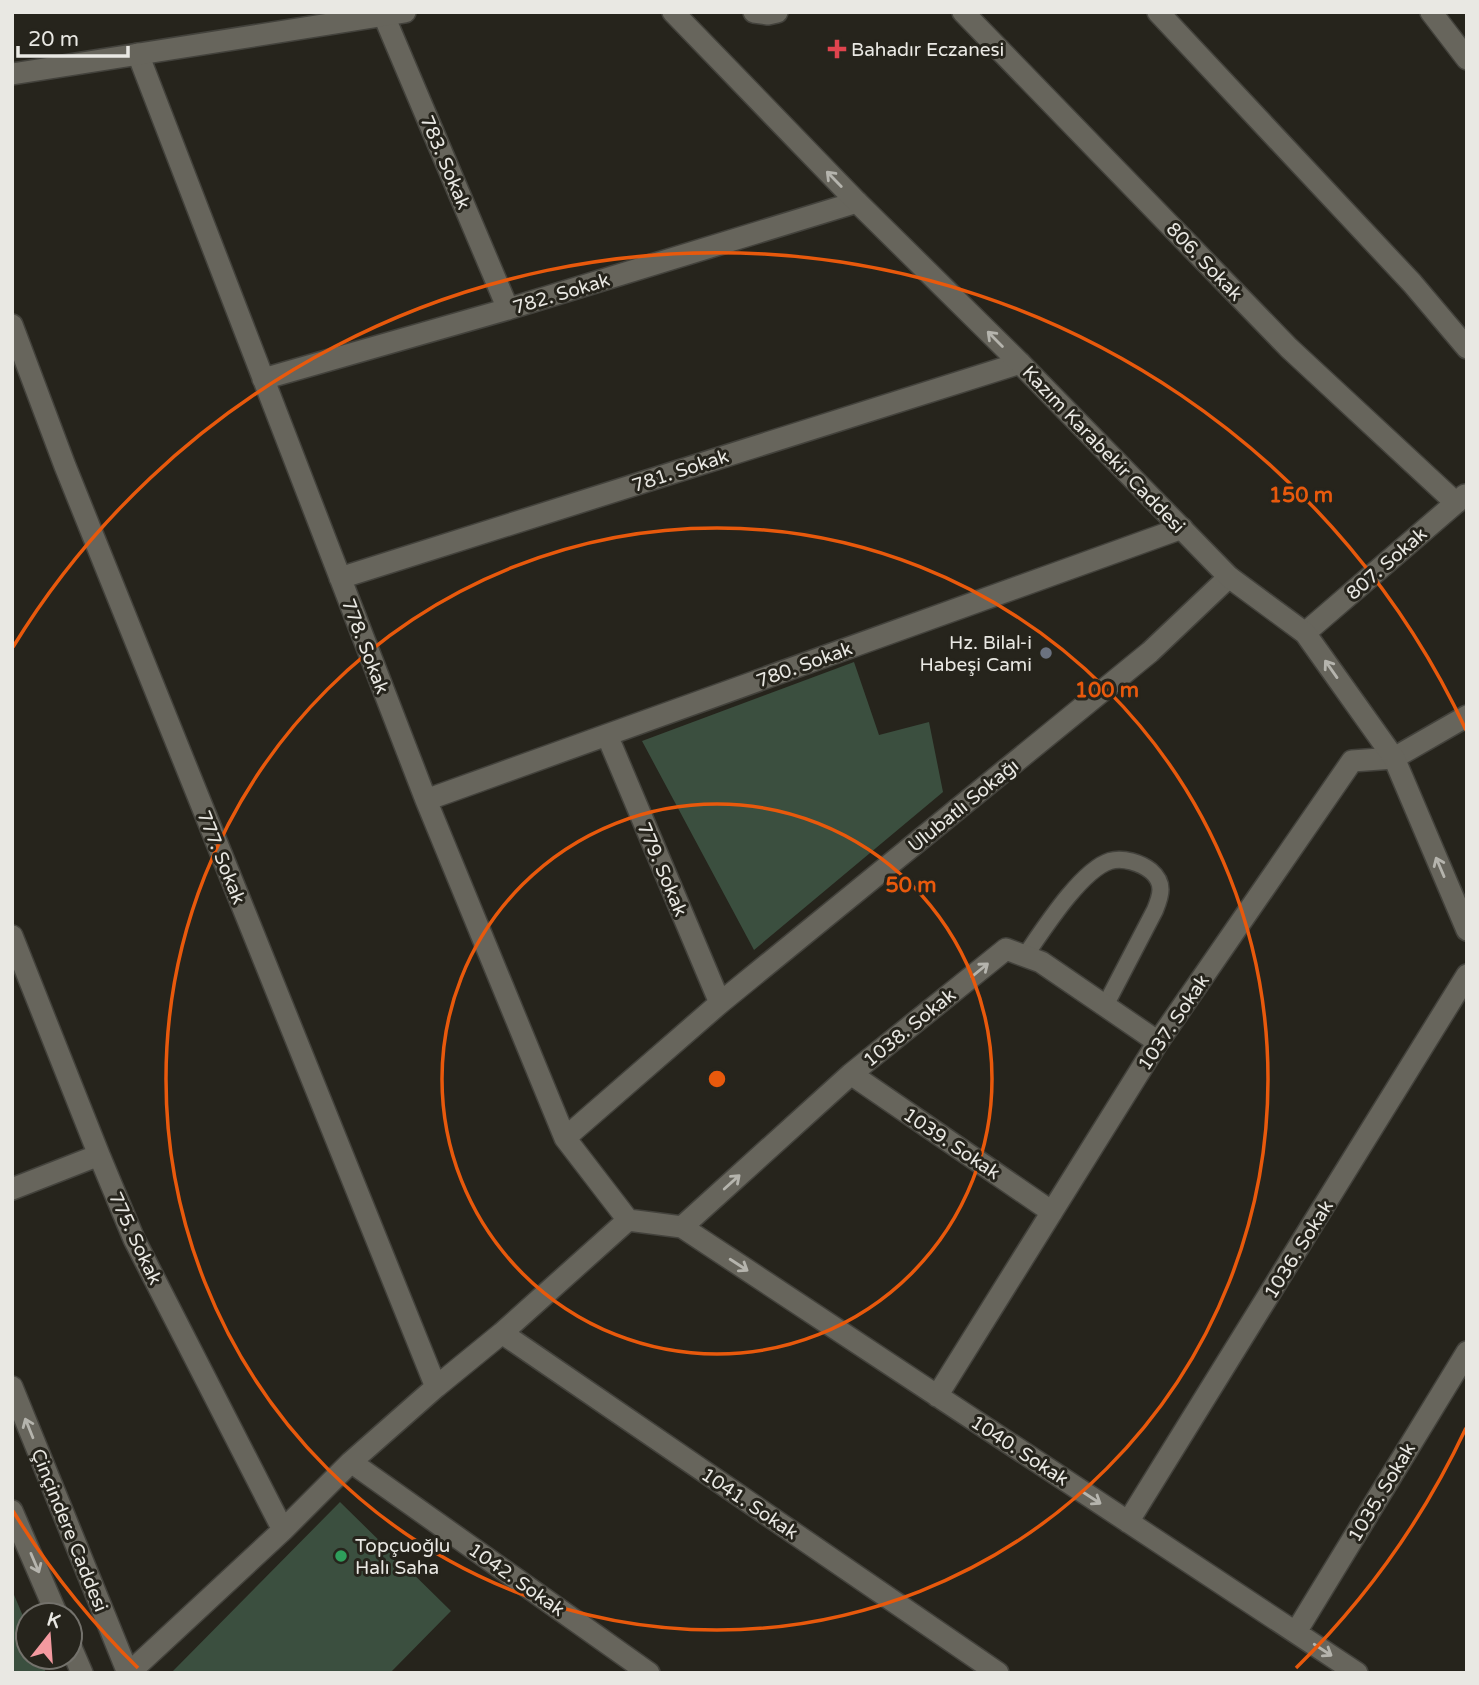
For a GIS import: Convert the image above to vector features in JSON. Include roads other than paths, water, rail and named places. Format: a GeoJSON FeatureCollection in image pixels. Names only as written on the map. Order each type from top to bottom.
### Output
{"type":"FeatureCollection","features":[{"type":"Feature","properties":{"kind":"street"},"geometry":{"type":"LineString","coordinates":[[12,74],[405,12]]}},
{"type":"Feature","properties":{"kind":"street","name":"Kazım Karabekir Caddesi"},"geometry":{"type":"LineString","coordinates":[[673,12],[857,202],[1020,363],[1229,577],[1305,633],[1394,758],[1462,907],[1467,930]]}},
{"type":"Feature","properties":{"kind":"street"},"geometry":{"type":"LineString","coordinates":[[754,12],[777,12]]}},
{"type":"Feature","properties":{"kind":"street","name":"806. Sokak"},"geometry":{"type":"LineString","coordinates":[[962,12],[1289,348],[1461,498]]}},
{"type":"Feature","properties":{"kind":"street"},"geometry":{"type":"LineString","coordinates":[[1158,12],[1412,283],[1467,348]]}},
{"type":"Feature","properties":{"kind":"street"},"geometry":{"type":"LineString","coordinates":[[1431,12],[1467,60]]}},
{"type":"Feature","properties":{"kind":"street","name":"783. Sokak"},"geometry":{"type":"LineString","coordinates":[[384,16],[508,309]]}},
{"type":"Feature","properties":{"kind":"street","name":"778. Sokak"},"geometry":{"type":"LineString","coordinates":[[138,54],[426,800],[565,1138],[628,1220]]}},
{"type":"Feature","properties":{"kind":"street","name":"782. Sokak"},"geometry":{"type":"LineString","coordinates":[[263,379],[508,309],[857,202]]}},
{"type":"Feature","properties":{"kind":"street","name":"777. Sokak"},"geometry":{"type":"LineString","coordinates":[[12,325],[65,466],[436,1387]]}},
{"type":"Feature","properties":{"kind":"street","name":"781. Sokak"},"geometry":{"type":"LineString","coordinates":[[340,578],[1020,363]]}},
{"type":"Feature","properties":{"kind":"street","name":"807. Sokak"},"geometry":{"type":"LineString","coordinates":[[1305,633],[1461,498]]}},
{"type":"Feature","properties":{"kind":"street","name":"780. Sokak"},"geometry":{"type":"LineString","coordinates":[[426,800],[1182,528]]}},
{"type":"Feature","properties":{"kind":"street","name":"Ulubatlı Sokağı"},"geometry":{"type":"LineString","coordinates":[[565,1138],[720,1003],[1150,652],[1229,577]]}},
{"type":"Feature","properties":{"kind":"street","name":"1037. Sokak"},"geometry":{"type":"LineString","coordinates":[[937,1396],[1158,1042],[1352,761],[1394,758],[1467,716]]}},
{"type":"Feature","properties":{"kind":"street","name":"779. Sokak"},"geometry":{"type":"LineString","coordinates":[[607,735],[720,1003]]}},
{"type":"Feature","properties":{"kind":"street","name":"775. Sokak"},"geometry":{"type":"LineString","coordinates":[[12,936],[134,1239],[283,1530]]}},
{"type":"Feature","properties":{"kind":"street","name":"1038. Sokak"},"geometry":{"type":"LineString","coordinates":[[682,1227],[851,1074],[1006,949],[1025,956]]}},
{"type":"Feature","properties":{"kind":"street"},"geometry":{"type":"LineString","coordinates":[[1025,956],[1041,962],[1158,1042]]}},
{"type":"Feature","properties":{"kind":"street","name":"1036. Sokak"},"geometry":{"type":"LineString","coordinates":[[1128,1522],[1467,975]]}},
{"type":"Feature","properties":{"kind":"street","name":"1039. Sokak"},"geometry":{"type":"LineString","coordinates":[[851,1074],[1052,1212]]}},
{"type":"Feature","properties":{"kind":"street"},"geometry":{"type":"LineString","coordinates":[[12,1189],[99,1155]]}},
{"type":"Feature","properties":{"kind":"street"},"geometry":{"type":"LineString","coordinates":[[128,1673],[283,1530],[351,1462],[502,1333],[628,1220],[682,1227]]}},
{"type":"Feature","properties":{"kind":"street","name":"1040. Sokak"},"geometry":{"type":"LineString","coordinates":[[682,1227],[1357,1673]]}},
{"type":"Feature","properties":{"kind":"street","name":"1041. Sokak"},"geometry":{"type":"LineString","coordinates":[[502,1333],[998,1673]]}},
{"type":"Feature","properties":{"kind":"street","name":"1035. Sokak"},"geometry":{"type":"LineString","coordinates":[[1296,1632],[1467,1352]]}},
{"type":"Feature","properties":{"kind":"street","name":"Çinçindere Caddesi"},"geometry":{"type":"LineString","coordinates":[[12,1387],[128,1673]]}},
{"type":"Feature","properties":{"kind":"street","name":"1042. Sokak"},"geometry":{"type":"LineString","coordinates":[[351,1462],[649,1673]]}},
{"type":"Feature","properties":{"kind":"street"},"geometry":{"type":"LineString","coordinates":[[12,1511],[51,1601]]}},
{"type":"Feature","properties":{"kind":"lane"},"geometry":{"type":"LineString","coordinates":[[1025,956],[1064,901],[1098,867],[1112,860],[1122,859],[1140,864],[1151,871],[1160,883],[1162,893],[1105,1006]]}},
{"type":"Feature","properties":{"kind":"place","name":"Bahadır Eczanesi"},"geometry":{"type":"Point","coordinates":[837,49]}},
{"type":"Feature","properties":{"kind":"place","name":"Hz. Bilal-i Habeşi Cami"},"geometry":{"type":"Point","coordinates":[1046,653]}},
{"type":"Feature","properties":{"kind":"place","name":"Topçuoğlu Halı Saha"},"geometry":{"type":"Point","coordinates":[341,1556]}}]}
